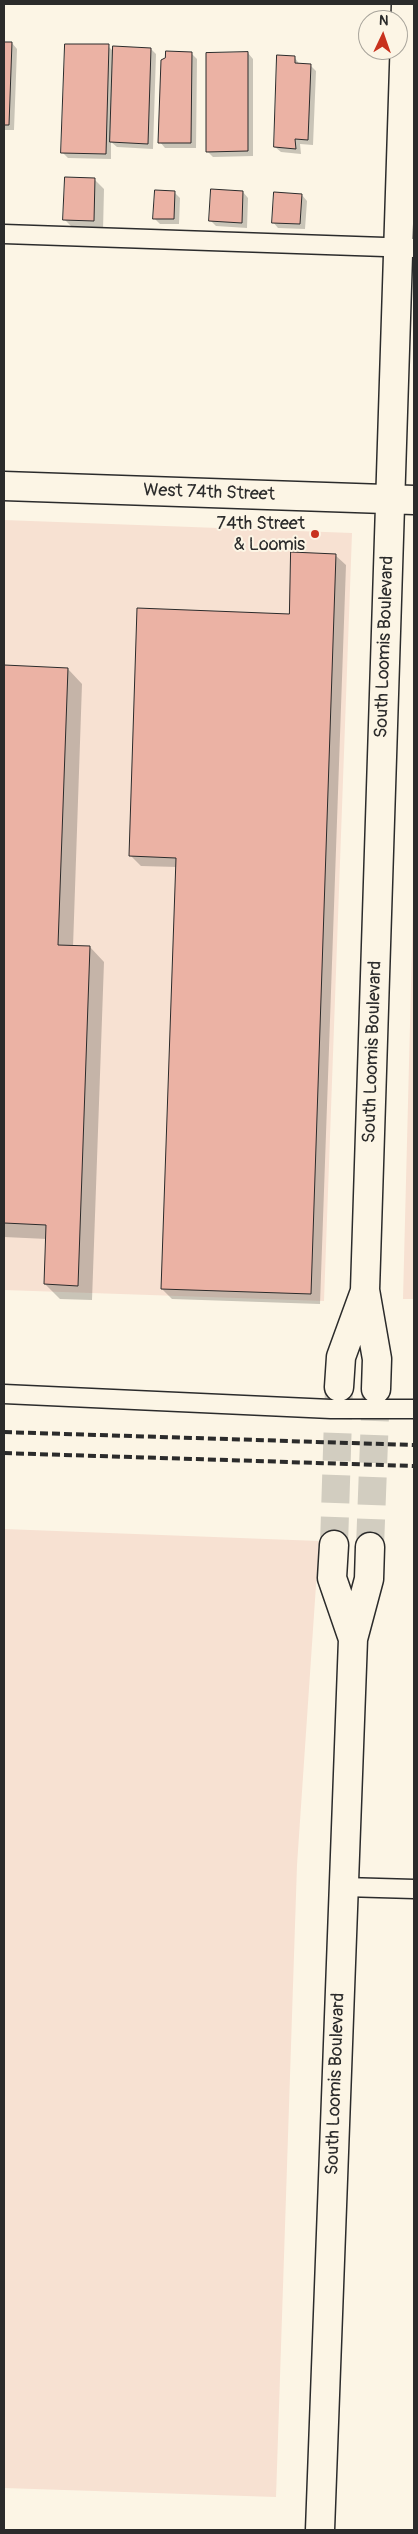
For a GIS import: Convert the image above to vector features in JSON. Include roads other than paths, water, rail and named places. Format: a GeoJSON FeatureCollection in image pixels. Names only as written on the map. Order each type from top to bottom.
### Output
{"type":"FeatureCollection","features":[{"type":"Feature","properties":{"kind":"street","name":"South Loomis Boulevard"},"geometry":{"type":"LineString","coordinates":[[376,1389],[377,1359],[365,1290],[402,499],[406,248],[406,4]]}},
{"type":"Feature","properties":{"kind":"street","name":"West 74th Street"},"geometry":{"type":"LineString","coordinates":[[4,486],[402,499]]}},
{"type":"Feature","properties":{"kind":"street","name":"South Loomis Boulevard"},"geometry":{"type":"LineString","coordinates":[[340,1387],[341,1357],[365,1290]]}},
{"type":"Feature","properties":{"kind":"street","name":"South Loomis Boulevard"},"geometry":{"type":"LineString","coordinates":[[334,1545],[332,1578],[353,1638]]}},
{"type":"Feature","properties":{"kind":"street","name":"South Loomis Boulevard"},"geometry":{"type":"LineString","coordinates":[[320,2530],[353,1638],[369,1579],[370,1547]]}},
{"type":"Feature","properties":{"kind":"lane"},"geometry":{"type":"LineString","coordinates":[[4,234],[406,248]]}},
{"type":"Feature","properties":{"kind":"lane"},"geometry":{"type":"LineString","coordinates":[[4,1394],[331,1409],[414,1409]]}},
{"type":"Feature","properties":{"kind":"lane"},"geometry":{"type":"LineString","coordinates":[[344,1887],[414,1890]]}},
{"type":"Feature","properties":{"kind":"tunnel"},"geometry":{"type":"LineString","coordinates":[[334,1545],[339,1387]]}},
{"type":"Feature","properties":{"kind":"tunnel"},"geometry":{"type":"LineString","coordinates":[[370,1547],[376,1389]]}},
{"type":"Feature","properties":{"kind":"railway"},"geometry":{"type":"LineString","coordinates":[[4,1432],[414,1445]]}},
{"type":"Feature","properties":{"kind":"railway"},"geometry":{"type":"LineString","coordinates":[[4,1453],[414,1466]]}},
{"type":"Feature","properties":{"kind":"place","name":"74th Street & Loomis"},"geometry":{"type":"Point","coordinates":[315,534]}}]}
